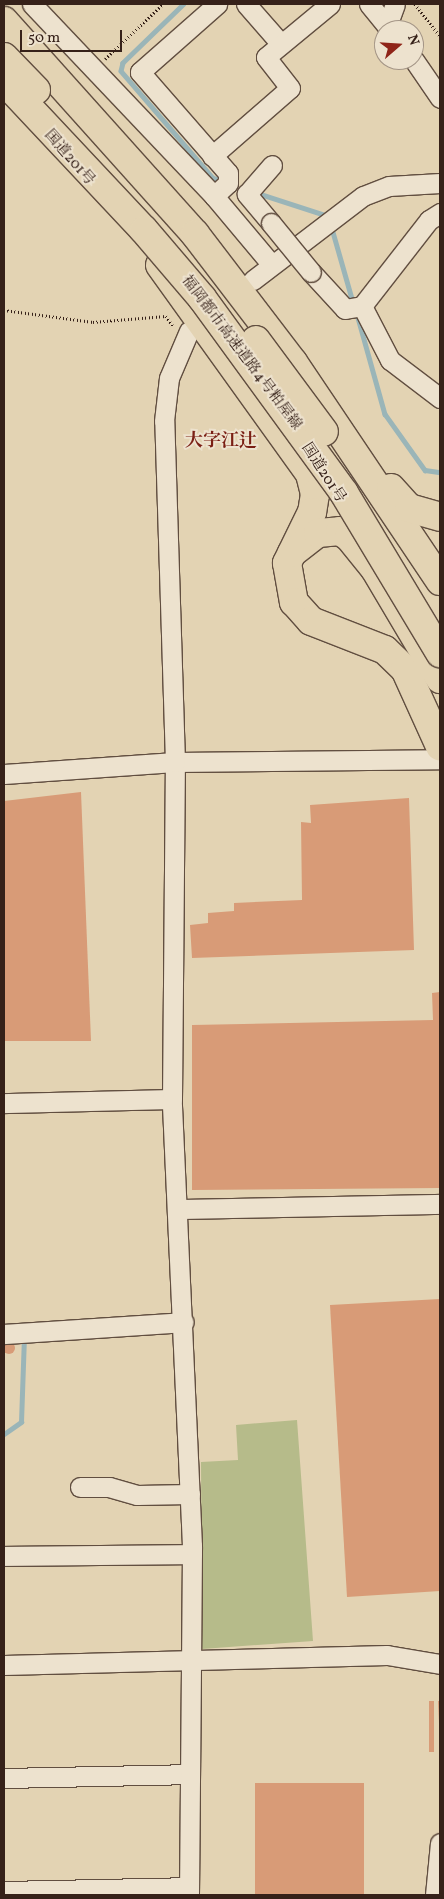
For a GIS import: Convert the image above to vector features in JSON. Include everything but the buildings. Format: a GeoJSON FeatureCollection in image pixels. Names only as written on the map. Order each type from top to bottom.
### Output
{"type":"FeatureCollection","features":[{"type":"Feature","properties":{"kind":"highway"},"geometry":{"type":"LineString","coordinates":[[4,21],[195,234],[293,362],[440,578]]}},
{"type":"Feature","properties":{"kind":"highway","name":"福岡都市高速道路4号粕屋線"},"geometry":{"type":"LineString","coordinates":[[4,57],[155,217],[288,381],[362,486],[440,616]]}},
{"type":"Feature","properties":{"kind":"highway","name":"福岡都市高速道路4号粕屋線"},"geometry":{"type":"LineString","coordinates":[[4,81],[144,230],[202,298],[344,493],[440,653]]}},
{"type":"Feature","properties":{"kind":"highway","name":"国道201号"},"geometry":{"type":"LineString","coordinates":[[4,89],[152,253],[278,406],[386,572],[440,670]]}},
{"type":"Feature","properties":{"kind":"highway"},"geometry":{"type":"LineString","coordinates":[[152,253],[310,474],[315,494],[312,512],[291,554],[287,576],[301,612],[311,622],[384,650],[405,669],[440,746]]}},
{"type":"Feature","properties":{"kind":"highway"},"geometry":{"type":"LineString","coordinates":[[293,362],[336,411],[397,497],[409,508],[440,517]]}},
{"type":"Feature","properties":{"kind":"highway"},"geometry":{"type":"LineString","coordinates":[[291,554],[318,532],[340,531],[349,537],[376,569],[440,679]]}},
{"type":"Feature","properties":{"kind":"street"},"geometry":{"type":"LineString","coordinates":[[32,4],[95,68],[214,196],[271,264]]}},
{"type":"Feature","properties":{"kind":"street"},"geometry":{"type":"LineString","coordinates":[[214,196],[228,183],[228,173],[140,72],[217,4]]}},
{"type":"Feature","properties":{"kind":"street"},"geometry":{"type":"LineString","coordinates":[[246,4],[281,44]]}},
{"type":"Feature","properties":{"kind":"street"},"geometry":{"type":"LineString","coordinates":[[212,156],[290,88],[266,57],[330,4]]}},
{"type":"Feature","properties":{"kind":"street"},"geometry":{"type":"LineString","coordinates":[[369,4],[382,20]]}},
{"type":"Feature","properties":{"kind":"street"},"geometry":{"type":"LineString","coordinates":[[391,20],[395,4]]}},
{"type":"Feature","properties":{"kind":"street"},"geometry":{"type":"LineString","coordinates":[[421,70],[440,98]]}},
{"type":"Feature","properties":{"kind":"street"},"geometry":{"type":"LineString","coordinates":[[272,165],[247,194],[311,272],[345,309],[362,306],[429,220],[440,213]]}},
{"type":"Feature","properties":{"kind":"street"},"geometry":{"type":"LineString","coordinates":[[253,280],[271,264],[363,196],[408,183],[440,183]]}},
{"type":"Feature","properties":{"kind":"street"},"geometry":{"type":"LineString","coordinates":[[362,306],[374,338],[390,360],[440,398]]}},
{"type":"Feature","properties":{"kind":"street"},"geometry":{"type":"LineString","coordinates":[[4,1892],[189,1891],[192,1554],[184,1322],[172,1099],[175,762],[164,421],[169,378],[186,337]]}},
{"type":"Feature","properties":{"kind":"street"},"geometry":{"type":"LineString","coordinates":[[4,774],[175,762],[440,759]]}},
{"type":"Feature","properties":{"kind":"street"},"geometry":{"type":"LineString","coordinates":[[4,1103],[172,1099]]}},
{"type":"Feature","properties":{"kind":"street"},"geometry":{"type":"LineString","coordinates":[[178,1209],[440,1204]]}},
{"type":"Feature","properties":{"kind":"street"},"geometry":{"type":"LineString","coordinates":[[4,1334],[184,1322]]}},
{"type":"Feature","properties":{"kind":"street"},"geometry":{"type":"LineString","coordinates":[[80,1487],[109,1487],[137,1495],[190,1494]]}},
{"type":"Feature","properties":{"kind":"street"},"geometry":{"type":"LineString","coordinates":[[4,1556],[192,1554]]}},
{"type":"Feature","properties":{"kind":"street"},"geometry":{"type":"LineString","coordinates":[[4,1665],[190,1663],[387,1655],[440,1664]]}},
{"type":"Feature","properties":{"kind":"street"},"geometry":{"type":"LineString","coordinates":[[4,1778],[190,1774]]}},
{"type":"Feature","properties":{"kind":"street"},"geometry":{"type":"LineString","coordinates":[[436,1895],[440,1843]]}},
{"type":"Feature","properties":{"kind":"path"},"geometry":{"type":"LineString","coordinates":[[95,68],[164,4]]}},
{"type":"Feature","properties":{"kind":"path"},"geometry":{"type":"LineString","coordinates":[[415,4],[440,36]]}},
{"type":"Feature","properties":{"kind":"path"},"geometry":{"type":"LineString","coordinates":[[4,310],[93,322],[166,316],[186,337]]}},
{"type":"Feature","properties":{"kind":"green space"},"geometry":{"type":"Polygon","coordinates":[[[297,1420],[313,1641],[202,1649],[201,1462],[238,1460],[236,1425],[297,1420]]]}},
{"type":"Feature","properties":{"kind":"waterway"},"geometry":{"type":"LineString","coordinates":[[184,4],[123,63],[121,71],[213,178],[223,181]]}},
{"type":"Feature","properties":{"kind":"waterway"},"geometry":{"type":"LineString","coordinates":[[254,192],[328,216]]}},
{"type":"Feature","properties":{"kind":"waterway"},"geometry":{"type":"LineString","coordinates":[[331,225],[353,302]]}},
{"type":"Feature","properties":{"kind":"waterway"},"geometry":{"type":"LineString","coordinates":[[357,314],[385,414],[425,470],[440,472]]}},
{"type":"Feature","properties":{"kind":"waterway"},"geometry":{"type":"LineString","coordinates":[[4,1434],[21,1422],[24,1338]]}},
{"type":"Feature","properties":{"kind":"district","name":"大字江辻"},"geometry":{"type":"Point","coordinates":[221,442]}}]}
